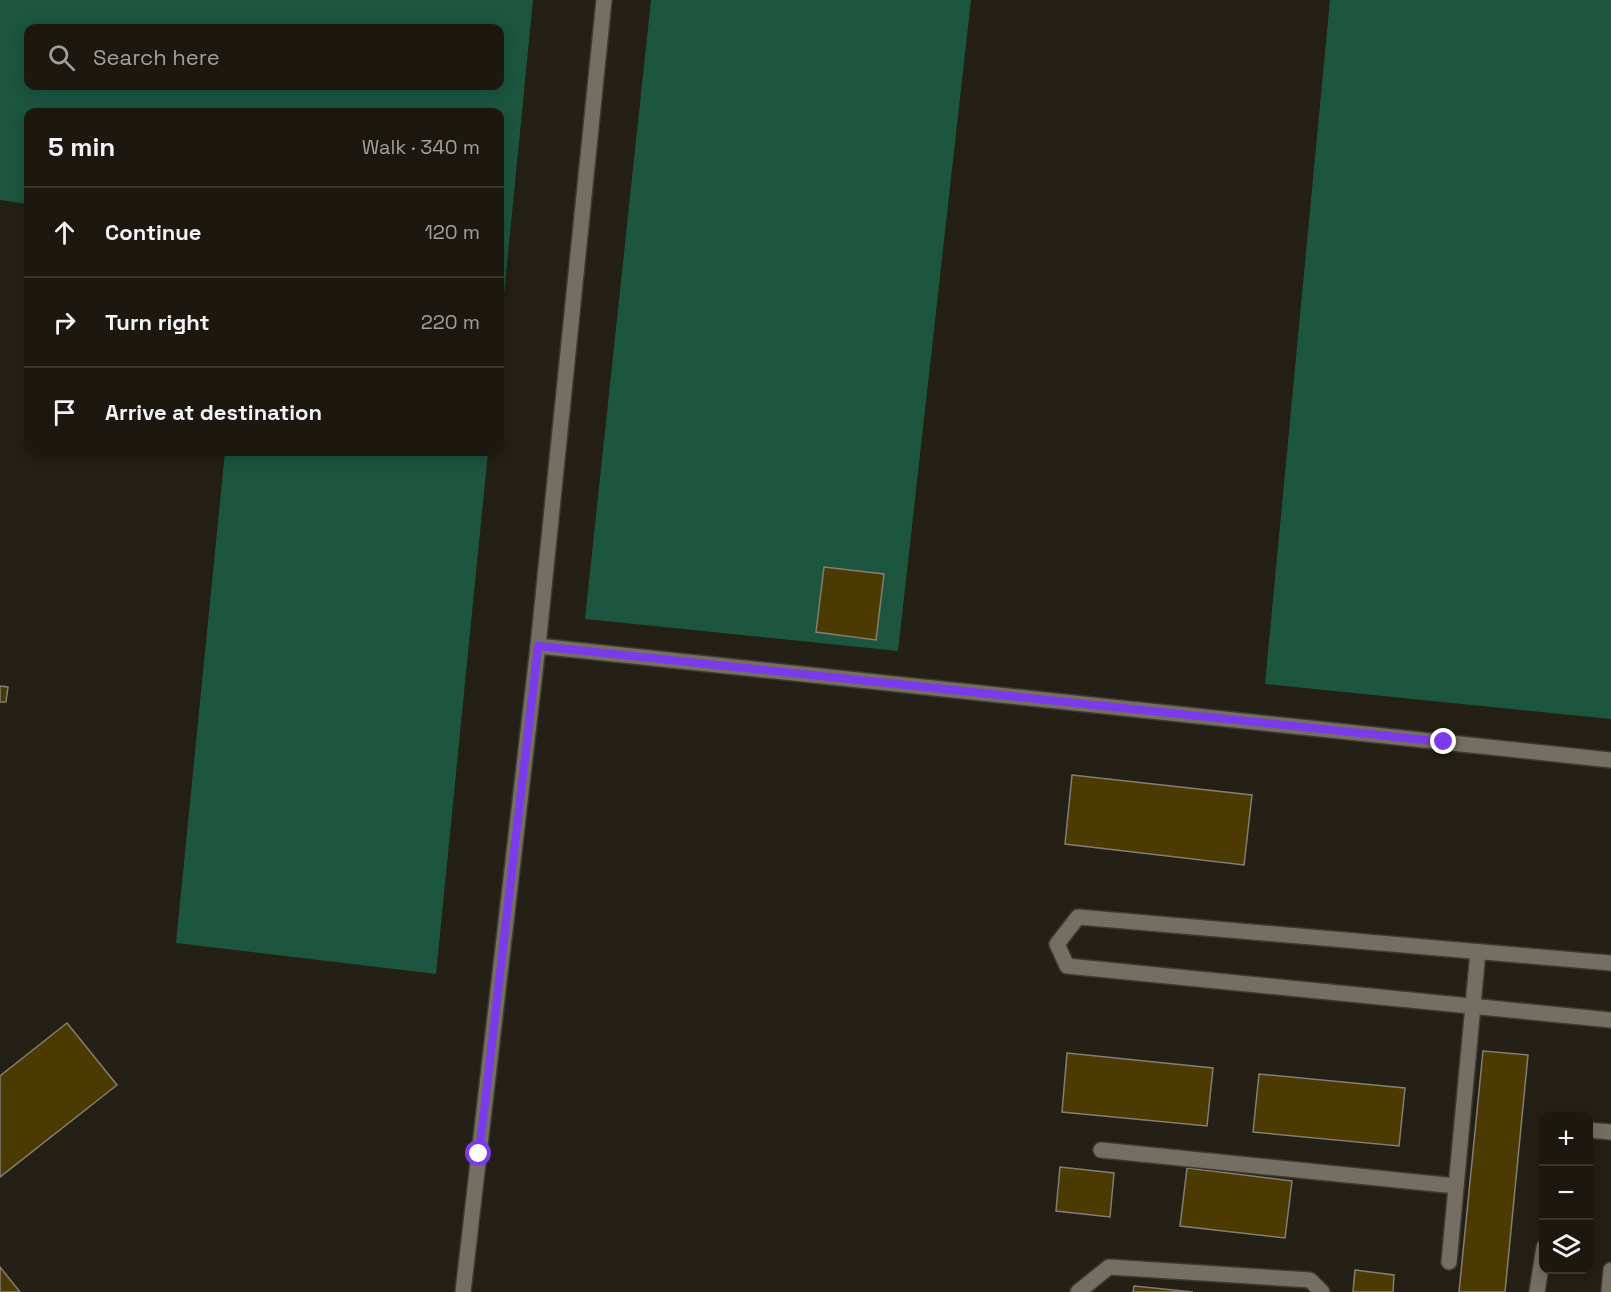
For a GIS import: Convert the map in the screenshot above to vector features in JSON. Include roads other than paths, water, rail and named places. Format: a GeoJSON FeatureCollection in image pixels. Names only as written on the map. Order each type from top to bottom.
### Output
{"type":"FeatureCollection","features":[{"type":"Feature","properties":{"kind":"lane"},"geometry":{"type":"LineString","coordinates":[[463,1292],[538,646],[604,0]]}},
{"type":"Feature","properties":{"kind":"lane"},"geometry":{"type":"LineString","coordinates":[[538,646],[1611,760]]}},
{"type":"Feature","properties":{"kind":"lane"},"geometry":{"type":"LineString","coordinates":[[1611,963],[1078,917],[1058,944],[1067,966],[1611,1020]]}},
{"type":"Feature","properties":{"kind":"lane"},"geometry":{"type":"LineString","coordinates":[[1449,1262],[1471,1007],[1478,952]]}},
{"type":"Feature","properties":{"kind":"lane"},"geometry":{"type":"LineString","coordinates":[[1593,1130],[1611,1132]]}},
{"type":"Feature","properties":{"kind":"lane"},"geometry":{"type":"LineString","coordinates":[[1101,1150],[1456,1186]]}},
{"type":"Feature","properties":{"kind":"lane"},"geometry":{"type":"LineString","coordinates":[[1078,1292],[1108,1267],[1310,1280],[1322,1292]]}},
{"type":"Feature","properties":{"kind":"lane"},"geometry":{"type":"LineString","coordinates":[[1609,1292],[1611,1270]]}},
{"type":"Feature","properties":{"kind":"lane"},"geometry":{"type":"LineString","coordinates":[[1537,1292],[1540,1274]]}}]}
